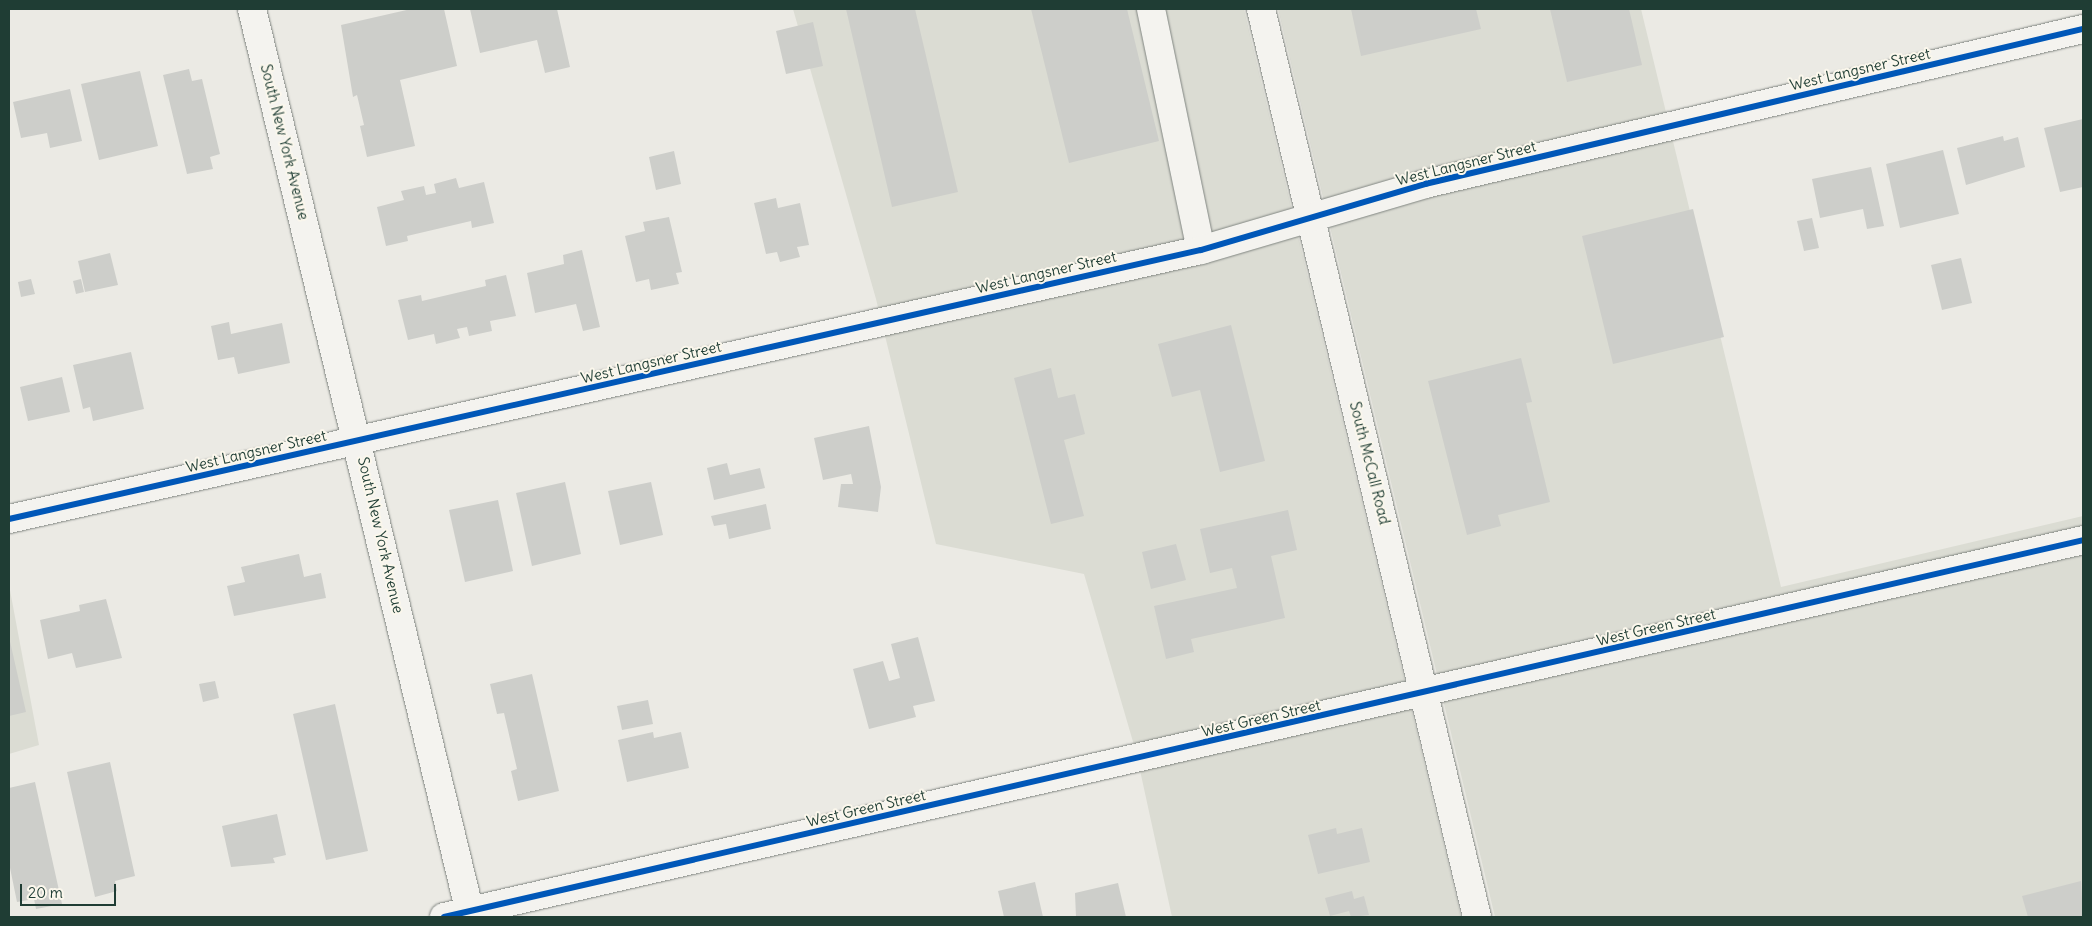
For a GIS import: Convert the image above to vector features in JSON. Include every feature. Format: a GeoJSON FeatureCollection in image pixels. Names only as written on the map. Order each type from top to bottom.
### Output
{"type":"FeatureCollection","features":[{"type":"Feature","properties":{"kind":"street","name":"South New York Avenue"},"geometry":{"type":"LineString","coordinates":[[252,9],[359,441],[462,915]]}},
{"type":"Feature","properties":{"kind":"street"},"geometry":{"type":"LineString","coordinates":[[1151,9],[1201,250]]}},
{"type":"Feature","properties":{"kind":"street","name":"South McCall Road"},"geometry":{"type":"LineString","coordinates":[[1261,9],[1426,694],[1477,917]]}},
{"type":"Feature","properties":{"kind":"street","name":"West Langsner Street"},"geometry":{"type":"LineString","coordinates":[[9,518],[359,441],[1201,250],[1311,220],[1425,184],[2083,29]]}},
{"type":"Feature","properties":{"kind":"street","name":"West Green Street"},"geometry":{"type":"LineString","coordinates":[[462,915],[1426,694],[2083,540]]}},
{"type":"Feature","properties":{"kind":"shaded area"},"geometry":{"type":"Polygon","coordinates":[[[793,9],[1244,9],[1461,917],[1172,917],[1136,752],[1084,574],[936,544],[876,299],[793,9]]]}},
{"type":"Feature","properties":{"kind":"shaded area"},"geometry":{"type":"Polygon","coordinates":[[[1278,9],[1641,9],[1781,587],[2083,516],[2083,917],[1495,917],[1278,9]]]}},
{"type":"Feature","properties":{"kind":"shaded area"},"geometry":{"type":"Polygon","coordinates":[[[9,585],[39,745],[9,754],[9,585]]]}},
{"type":"Feature","properties":{"kind":"building"},"geometry":{"type":"Polygon","coordinates":[[[411,9],[444,9],[457,66],[400,80],[415,146],[367,157],[360,126],[364,125],[357,95],[353,97],[341,25],[411,9]]]}},
{"type":"Feature","properties":{"kind":"building"},"geometry":{"type":"Polygon","coordinates":[[[470,9],[557,9],[570,67],[545,73],[537,40],[480,53],[470,9]]]}},
{"type":"Feature","properties":{"kind":"building"},"geometry":{"type":"Polygon","coordinates":[[[846,9],[915,9],[958,192],[892,207],[846,9]]]}},
{"type":"Feature","properties":{"kind":"building"},"geometry":{"type":"Polygon","coordinates":[[[1031,9],[1127,9],[1159,141],[1069,163],[1031,9]]]}},
{"type":"Feature","properties":{"kind":"building"},"geometry":{"type":"Polygon","coordinates":[[[1351,9],[1476,9],[1481,29],[1361,56],[1351,9]]]}},
{"type":"Feature","properties":{"kind":"building"},"geometry":{"type":"Polygon","coordinates":[[[1550,9],[1629,9],[1642,65],[1567,82],[1550,9]]]}},
{"type":"Feature","properties":{"kind":"building"},"geometry":{"type":"Polygon","coordinates":[[[813,22],[823,66],[786,74],[776,31],[813,22]]]}},
{"type":"Feature","properties":{"kind":"building"},"geometry":{"type":"Polygon","coordinates":[[[189,69],[192,81],[202,79],[220,154],[210,157],[213,169],[187,174],[163,75],[189,69]]]}},
{"type":"Feature","properties":{"kind":"building"},"geometry":{"type":"Polygon","coordinates":[[[140,71],[158,146],[99,160],[81,84],[140,71]]]}},
{"type":"Feature","properties":{"kind":"building"},"geometry":{"type":"Polygon","coordinates":[[[70,89],[82,141],[50,148],[47,133],[21,138],[13,102],[70,89]]]}},
{"type":"Feature","properties":{"kind":"building"},"geometry":{"type":"Polygon","coordinates":[[[2083,119],[2083,187],[2060,192],[2044,128],[2083,119]]]}},
{"type":"Feature","properties":{"kind":"building"},"geometry":{"type":"Polygon","coordinates":[[[2003,136],[2004,141],[2018,137],[2025,167],[1966,185],[1957,148],[2003,136]]]}},
{"type":"Feature","properties":{"kind":"building"},"geometry":{"type":"Polygon","coordinates":[[[1943,150],[1959,214],[1900,228],[1886,164],[1943,150]]]}},
{"type":"Feature","properties":{"kind":"building"},"geometry":{"type":"Polygon","coordinates":[[[674,151],[681,184],[656,190],[649,157],[674,151]]]}},
{"type":"Feature","properties":{"kind":"building"},"geometry":{"type":"Polygon","coordinates":[[[1871,167],[1884,226],[1867,229],[1863,209],[1820,218],[1812,179],[1871,167]]]}},
{"type":"Feature","properties":{"kind":"building"},"geometry":{"type":"Polygon","coordinates":[[[456,178],[459,188],[484,182],[494,223],[472,228],[471,221],[407,236],[408,241],[386,246],[377,207],[404,200],[401,191],[424,186],[426,195],[436,193],[434,184],[456,178]]]}},
{"type":"Feature","properties":{"kind":"building"},"geometry":{"type":"Polygon","coordinates":[[[776,198],[778,208],[800,203],[809,245],[797,247],[800,257],[780,262],[777,252],[766,254],[754,203],[776,198]]]}},
{"type":"Feature","properties":{"kind":"building"},"geometry":{"type":"Polygon","coordinates":[[[1693,209],[1724,337],[1613,364],[1582,236],[1693,209]]]}},
{"type":"Feature","properties":{"kind":"building"},"geometry":{"type":"Polygon","coordinates":[[[669,217],[682,272],[676,273],[679,284],[651,290],[649,279],[636,282],[625,236],[645,231],[643,222],[669,217]]]}},
{"type":"Feature","properties":{"kind":"building"},"geometry":{"type":"Polygon","coordinates":[[[1812,218],[1819,248],[1804,251],[1797,221],[1812,218]]]}},
{"type":"Feature","properties":{"kind":"building"},"geometry":{"type":"Polygon","coordinates":[[[582,250],[600,327],[583,331],[576,304],[535,313],[527,273],[564,264],[563,255],[582,250]]]}},
{"type":"Feature","properties":{"kind":"building"},"geometry":{"type":"Polygon","coordinates":[[[110,253],[118,285],[85,292],[78,261],[110,253]]]}},
{"type":"Feature","properties":{"kind":"building"},"geometry":{"type":"Polygon","coordinates":[[[1961,258],[1972,303],[1942,310],[1931,265],[1961,258]]]}},
{"type":"Feature","properties":{"kind":"building"},"geometry":{"type":"Polygon","coordinates":[[[506,275],[516,316],[490,321],[492,331],[469,336],[467,327],[457,329],[460,338],[436,344],[434,334],[408,340],[398,300],[421,295],[422,301],[486,286],[485,280],[506,275]]]}},
{"type":"Feature","properties":{"kind":"building"},"geometry":{"type":"Polygon","coordinates":[[[31,279],[35,294],[21,297],[18,282],[31,279]]]}},
{"type":"Feature","properties":{"kind":"building"},"geometry":{"type":"Polygon","coordinates":[[[81,279],[84,292],[76,294],[73,281],[81,279]]]}},
{"type":"Feature","properties":{"kind":"building"},"geometry":{"type":"Polygon","coordinates":[[[229,322],[231,334],[282,323],[290,363],[238,374],[234,357],[218,360],[211,326],[229,322]]]}},
{"type":"Feature","properties":{"kind":"building"},"geometry":{"type":"Polygon","coordinates":[[[1231,325],[1265,461],[1220,472],[1200,390],[1172,397],[1158,344],[1231,325]]]}},
{"type":"Feature","properties":{"kind":"building"},"geometry":{"type":"Polygon","coordinates":[[[131,352],[144,409],[93,421],[90,407],[83,409],[73,365],[131,352]]]}},
{"type":"Feature","properties":{"kind":"building"},"geometry":{"type":"Polygon","coordinates":[[[1521,358],[1532,402],[1526,403],[1550,502],[1498,515],[1501,526],[1467,535],[1428,381],[1521,358]]]}},
{"type":"Feature","properties":{"kind":"building"},"geometry":{"type":"Polygon","coordinates":[[[1051,368],[1058,398],[1075,394],[1085,434],[1064,440],[1084,516],[1051,524],[1014,378],[1051,368]]]}},
{"type":"Feature","properties":{"kind":"building"},"geometry":{"type":"Polygon","coordinates":[[[62,377],[70,412],[28,421],[20,387],[62,377]]]}},
{"type":"Feature","properties":{"kind":"building"},"geometry":{"type":"Polygon","coordinates":[[[869,426],[881,487],[878,512],[838,507],[841,484],[853,484],[851,474],[823,480],[814,438],[869,426]]]}},
{"type":"Feature","properties":{"kind":"building"},"geometry":{"type":"Polygon","coordinates":[[[727,463],[730,475],[760,468],[765,488],[714,500],[707,468],[727,463]]]}},
{"type":"Feature","properties":{"kind":"building"},"geometry":{"type":"Polygon","coordinates":[[[565,482],[581,554],[532,566],[516,493],[565,482]]]}},
{"type":"Feature","properties":{"kind":"building"},"geometry":{"type":"Polygon","coordinates":[[[651,482],[663,535],[620,545],[608,491],[651,482]]]}},
{"type":"Feature","properties":{"kind":"building"},"geometry":{"type":"Polygon","coordinates":[[[498,500],[513,571],[465,582],[449,510],[498,500]]]}},
{"type":"Feature","properties":{"kind":"building"},"geometry":{"type":"Polygon","coordinates":[[[766,504],[771,529],[729,539],[726,524],[714,526],[711,516],[766,504]]]}},
{"type":"Feature","properties":{"kind":"building"},"geometry":{"type":"Polygon","coordinates":[[[1288,510],[1297,550],[1271,556],[1285,618],[1191,639],[1194,652],[1166,659],[1154,606],[1237,588],[1232,568],[1210,573],[1200,529],[1288,510]]]}},
{"type":"Feature","properties":{"kind":"building"},"geometry":{"type":"Polygon","coordinates":[[[1176,544],[1186,580],[1151,589],[1142,552],[1176,544]]]}},
{"type":"Feature","properties":{"kind":"building"},"geometry":{"type":"Polygon","coordinates":[[[299,554],[304,577],[321,573],[326,598],[234,616],[227,586],[245,582],[241,567],[299,554]]]}},
{"type":"Feature","properties":{"kind":"building"},"geometry":{"type":"Polygon","coordinates":[[[106,599],[122,658],[76,668],[72,653],[48,659],[40,620],[80,611],[79,605],[106,599]]]}},
{"type":"Feature","properties":{"kind":"building"},"geometry":{"type":"Polygon","coordinates":[[[9,637],[26,712],[9,716],[9,637]]]}},
{"type":"Feature","properties":{"kind":"building"},"geometry":{"type":"Polygon","coordinates":[[[918,637],[935,701],[913,706],[916,717],[869,729],[853,669],[883,661],[889,681],[900,678],[891,644],[918,637]]]}},
{"type":"Feature","properties":{"kind":"building"},"geometry":{"type":"Polygon","coordinates":[[[532,674],[559,791],[518,801],[511,771],[517,769],[504,713],[497,714],[490,684],[532,674]]]}},
{"type":"Feature","properties":{"kind":"building"},"geometry":{"type":"Polygon","coordinates":[[[215,681],[219,698],[203,702],[199,684],[215,681]]]}},
{"type":"Feature","properties":{"kind":"building"},"geometry":{"type":"Polygon","coordinates":[[[648,700],[653,724],[622,730],[617,706],[648,700]]]}},
{"type":"Feature","properties":{"kind":"building"},"geometry":{"type":"Polygon","coordinates":[[[335,704],[368,851],[326,860],[293,714],[335,704]]]}},
{"type":"Feature","properties":{"kind":"building"},"geometry":{"type":"Polygon","coordinates":[[[653,732],[654,738],[681,732],[689,768],[627,782],[618,740],[653,732]]]}},
{"type":"Feature","properties":{"kind":"building"},"geometry":{"type":"Polygon","coordinates":[[[110,762],[135,876],[115,881],[117,891],[95,897],[67,772],[110,762]]]}},
{"type":"Feature","properties":{"kind":"building"},"geometry":{"type":"Polygon","coordinates":[[[35,782],[62,904],[36,909],[34,899],[17,902],[9,863],[9,788],[35,782]]]}},
{"type":"Feature","properties":{"kind":"building"},"geometry":{"type":"Polygon","coordinates":[[[277,814],[286,855],[273,858],[275,863],[231,867],[222,826],[277,814]]]}},
{"type":"Feature","properties":{"kind":"building"},"geometry":{"type":"Polygon","coordinates":[[[1336,828],[1337,834],[1362,828],[1370,862],[1318,874],[1308,835],[1336,828]]]}},
{"type":"Feature","properties":{"kind":"building"},"geometry":{"type":"Polygon","coordinates":[[[2081,881],[2083,917],[2028,917],[2022,896],[2081,881]]]}},
{"type":"Feature","properties":{"kind":"building"},"geometry":{"type":"Polygon","coordinates":[[[1035,882],[1043,917],[1004,917],[998,891],[1035,882]]]}},
{"type":"Feature","properties":{"kind":"building"},"geometry":{"type":"Polygon","coordinates":[[[1118,883],[1126,917],[1076,917],[1075,893],[1118,883]]]}},
{"type":"Feature","properties":{"kind":"building"},"geometry":{"type":"Polygon","coordinates":[[[1352,891],[1354,899],[1364,896],[1369,915],[1351,917],[1349,911],[1330,916],[1325,898],[1352,891]]]}},
{"type":"Feature","properties":{"kind":"cycle path"},"geometry":{"type":"LineString","coordinates":[[9,519],[1201,250],[1425,184],[2083,29]]}},
{"type":"Feature","properties":{"kind":"cycle path"},"geometry":{"type":"LineString","coordinates":[[444,917],[2083,540]]}}]}
